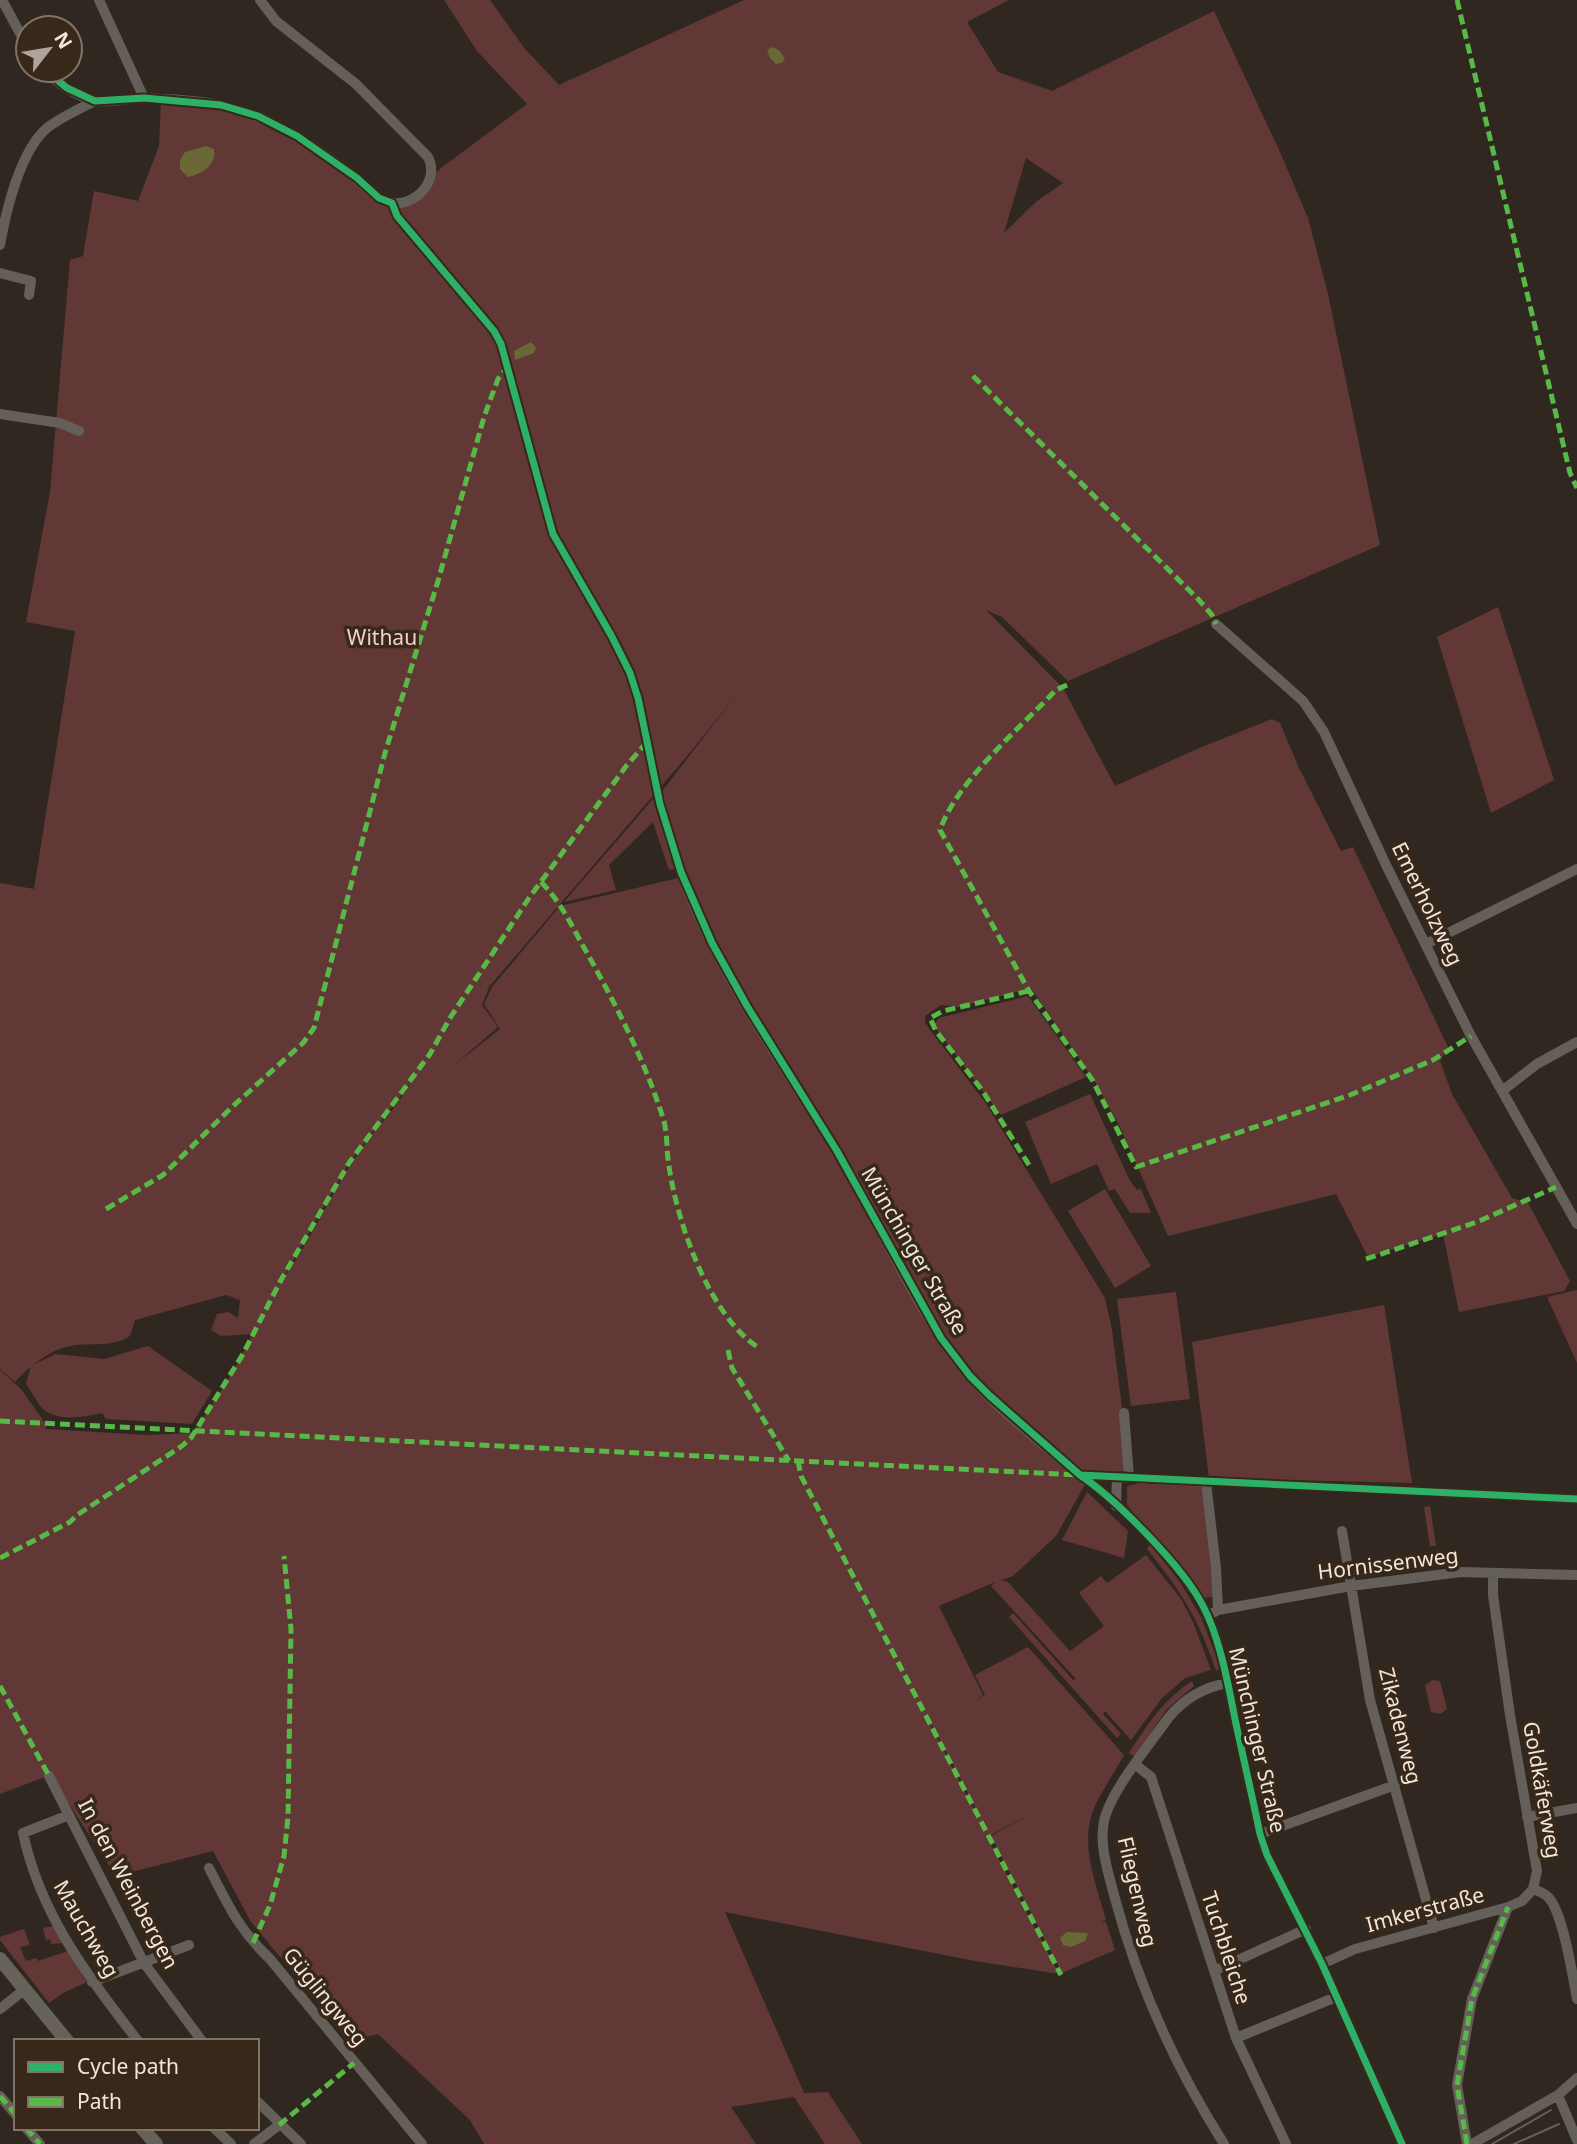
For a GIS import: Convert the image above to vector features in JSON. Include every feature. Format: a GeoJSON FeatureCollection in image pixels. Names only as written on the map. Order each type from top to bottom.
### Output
{"type":"FeatureCollection","features":[{"type":"Feature","properties":{"kind":"street"},"geometry":{"type":"LineString","coordinates":[[2,0],[14,23]]}},
{"type":"Feature","properties":{"kind":"street"},"geometry":{"type":"LineString","coordinates":[[99,0],[144,98]]}},
{"type":"Feature","properties":{"kind":"street"},"geometry":{"type":"LineString","coordinates":[[0,245],[12,189],[37,139],[57,121],[95,101],[144,98],[221,105],[258,116],[297,136],[357,178],[379,198],[392,203],[407,200],[426,188],[432,176],[433,165],[428,157],[356,84],[276,21],[260,0]]}},
{"type":"Feature","properties":{"kind":"street"},"geometry":{"type":"LineString","coordinates":[[0,22],[7,10]]}},
{"type":"Feature","properties":{"kind":"street"},"geometry":{"type":"LineString","coordinates":[[62,84],[95,101]]}},
{"type":"Feature","properties":{"kind":"street"},"geometry":{"type":"LineString","coordinates":[[0,273],[31,281],[29,295]]}},
{"type":"Feature","properties":{"kind":"street"},"geometry":{"type":"LineString","coordinates":[[0,414],[60,423],[79,431]]}},
{"type":"Feature","properties":{"kind":"street","name":"Emerholzweg"},"geometry":{"type":"LineString","coordinates":[[1216,624],[1303,702],[1324,732],[1471,1036],[1577,1224]]}},
{"type":"Feature","properties":{"kind":"street","name":"Münchinger Straße"},"geometry":{"type":"LineString","coordinates":[[647,742],[660,804],[681,872],[707,933],[747,1006],[850,1174],[941,1338],[970,1376],[990,1396],[1080,1475],[1094,1484],[1163,1552],[1203,1606],[1228,1683],[1267,1855],[1306,1929],[1402,2144]]}},
{"type":"Feature","properties":{"kind":"street"},"geometry":{"type":"LineString","coordinates":[[1426,944],[1577,869]]}},
{"type":"Feature","properties":{"kind":"street"},"geometry":{"type":"LineString","coordinates":[[1502,1091],[1537,1064],[1577,1042]]}},
{"type":"Feature","properties":{"kind":"street"},"geometry":{"type":"LineString","coordinates":[[1124,1413],[1129,1477]]}},
{"type":"Feature","properties":{"kind":"street"},"geometry":{"type":"LineString","coordinates":[[1080,1475],[1206,1482],[1218,1610]]}},
{"type":"Feature","properties":{"kind":"street"},"geometry":{"type":"LineString","coordinates":[[1116,1506],[1117,1476]]}},
{"type":"Feature","properties":{"kind":"street","name":"Zikadenweg"},"geometry":{"type":"LineString","coordinates":[[1342,1531],[1370,1700],[1434,1928]]}},
{"type":"Feature","properties":{"kind":"street","name":"Hornissenweg"},"geometry":{"type":"LineString","coordinates":[[1207,1616],[1218,1610],[1461,1572],[1493,1575],[1577,1575]]}},
{"type":"Feature","properties":{"kind":"street","name":"Goldkäferweg"},"geometry":{"type":"LineString","coordinates":[[1493,1575],[1493,1595],[1537,1871],[1534,1889],[1548,1896],[1554,1906],[1566,1945],[1577,1999]]}},
{"type":"Feature","properties":{"kind":"street","name":"Fliegenweg"},"geometry":{"type":"LineString","coordinates":[[1224,2144],[1193,2095],[1147,2000],[1106,1867],[1102,1834],[1111,1801],[1179,1705],[1204,1689],[1228,1683]]}},
{"type":"Feature","properties":{"kind":"street","name":"Tuchbleiche"},"geometry":{"type":"LineString","coordinates":[[1136,1765],[1151,1777],[1236,2038],[1286,2144]]}},
{"type":"Feature","properties":{"kind":"street","name":"In den Weinbergen"},"geometry":{"type":"LineString","coordinates":[[49,1776],[144,1963],[201,2039]]}},
{"type":"Feature","properties":{"kind":"street"},"geometry":{"type":"LineString","coordinates":[[1260,1833],[1395,1785]]}},
{"type":"Feature","properties":{"kind":"street"},"geometry":{"type":"LineString","coordinates":[[1527,1817],[1577,1808]]}},
{"type":"Feature","properties":{"kind":"street","name":"Mauchweg"},"geometry":{"type":"LineString","coordinates":[[69,1815],[23,1833],[38,1885],[54,1921],[92,1982],[136,2039]]}},
{"type":"Feature","properties":{"kind":"street","name":"Güglingweg"},"geometry":{"type":"LineString","coordinates":[[209,1868],[241,1927],[422,2144]]}},
{"type":"Feature","properties":{"kind":"street","name":"Imkerstraße"},"geometry":{"type":"LineString","coordinates":[[1322,1964],[1354,1949],[1508,1907],[1522,1901],[1534,1889]]}},
{"type":"Feature","properties":{"kind":"street"},"geometry":{"type":"LineString","coordinates":[[1508,1907],[1472,2000],[1457,2084],[1470,2144],[1558,2095],[1577,2078]]}},
{"type":"Feature","properties":{"kind":"street"},"geometry":{"type":"LineString","coordinates":[[1214,1971],[1306,1929]]}},
{"type":"Feature","properties":{"kind":"street"},"geometry":{"type":"LineString","coordinates":[[1566,1945],[1577,1941]]}},
{"type":"Feature","properties":{"kind":"street"},"geometry":{"type":"LineString","coordinates":[[92,1982],[189,1945]]}},
{"type":"Feature","properties":{"kind":"street"},"geometry":{"type":"LineString","coordinates":[[0,1959],[65,2039]]}},
{"type":"Feature","properties":{"kind":"street"},"geometry":{"type":"LineString","coordinates":[[0,2009],[24,1990]]}},
{"type":"Feature","properties":{"kind":"street"},"geometry":{"type":"LineString","coordinates":[[1236,2038],[1336,1997]]}},
{"type":"Feature","properties":{"kind":"street"},"geometry":{"type":"LineString","coordinates":[[1558,2095],[1577,2140]]}},
{"type":"Feature","properties":{"kind":"street"},"geometry":{"type":"LineString","coordinates":[[0,2096],[14,2113]]}},
{"type":"Feature","properties":{"kind":"street"},"geometry":{"type":"LineString","coordinates":[[259,2103],[301,2144]]}},
{"type":"Feature","properties":{"kind":"street"},"geometry":{"type":"LineString","coordinates":[[0,2113],[14,2113]]}},
{"type":"Feature","properties":{"kind":"street"},"geometry":{"type":"LineString","coordinates":[[254,2144],[279,2125]]}},
{"type":"Feature","properties":{"kind":"street"},"geometry":{"type":"LineString","coordinates":[[28,2130],[40,2144]]}},
{"type":"Feature","properties":{"kind":"street"},"geometry":{"type":"LineString","coordinates":[[144,2130],[156,2144]]}},
{"type":"Feature","properties":{"kind":"street"},"geometry":{"type":"LineString","coordinates":[[216,2130],[231,2144]]}},
{"type":"Feature","properties":{"kind":"green space","name":"Withau"},"geometry":{"type":"Polygon","coordinates":[[[444,0],[490,0],[525,49],[559,85],[744,0],[1009,0],[967,22],[998,72],[1052,91],[1214,11],[1308,218],[1328,294],[1380,545],[1068,681],[1002,617],[986,610],[1063,688],[1115,786],[1272,719],[1280,723],[1299,768],[1341,851],[1353,847],[1448,1047],[1440,1061],[1452,1094],[1512,1198],[1528,1203],[1570,1281],[1564,1291],[1459,1312],[1443,1234],[1368,1257],[1336,1194],[1168,1236],[1120,1127],[1094,1080],[1031,988],[959,1007],[941,1005],[925,1016],[930,1030],[985,1102],[1105,1298],[1112,1330],[1124,1423],[1124,1471],[1083,1470],[1086,1483],[1056,1536],[1013,1576],[1001,1580],[1008,1582],[1070,1651],[1104,1626],[1079,1593],[1101,1576],[1107,1583],[1146,1555],[1181,1599],[1193,1622],[1211,1670],[1185,1678],[1162,1698],[1131,1740],[1105,1711],[1103,1714],[1121,1734],[1117,1738],[1009,1617],[1013,1613],[1073,1680],[1076,1679],[991,1586],[995,1582],[939,1606],[983,1695],[976,1700],[985,1695],[975,1675],[1028,1647],[1124,1755],[1094,1808],[1088,1836],[1094,1878],[1106,1920],[1100,1922],[1106,1922],[1115,1950],[1062,1973],[991,1836],[1034,1812],[987,1837],[1059,1974],[975,1961],[725,1912],[804,2093],[828,2092],[862,2144],[825,2144],[794,2097],[731,2107],[756,2144],[484,2144],[470,2120],[378,2034],[350,2041],[251,1922],[213,1851],[116,1876],[50,1775],[0,1794],[0,1370],[21,1389],[45,1423],[46,1429],[147,1435],[192,1433],[225,1385],[252,1334],[221,1336],[211,1330],[217,1314],[228,1312],[238,1318],[240,1300],[226,1295],[135,1320],[130,1336],[123,1340],[70,1346],[55,1351],[33,1365],[15,1382],[0,1369],[0,883],[34,889],[75,631],[26,622],[50,492],[70,260],[83,256],[94,191],[138,201],[159,146],[161,100],[221,105],[278,126],[379,198],[407,200],[441,168],[527,104],[477,51],[444,0]],[[1026,158],[1004,233],[1037,201],[1063,183],[1026,158]],[[737,694],[489,987],[482,1005],[498,1027],[452,1067],[500,1029],[484,1004],[492,987],[560,906],[687,876],[660,794],[737,694]],[[412,1081],[349,1163],[280,1283],[300,1254],[352,1163],[412,1081]],[[932,1725],[977,1815],[979,1814],[932,1725]]]}},
{"type":"Feature","properties":{"kind":"green space"},"geometry":{"type":"Polygon","coordinates":[[[1498,607],[1554,780],[1491,813],[1437,637],[1498,607]]]}},
{"type":"Feature","properties":{"kind":"green space"},"geometry":{"type":"Polygon","coordinates":[[[653,799],[674,869],[669,870],[653,822],[609,865],[616,890],[564,902],[653,799]]]}},
{"type":"Feature","properties":{"kind":"green space"},"geometry":{"type":"Polygon","coordinates":[[[1028,996],[1086,1077],[1001,1115],[933,1025],[939,1018],[1028,996]]]}},
{"type":"Feature","properties":{"kind":"green space"},"geometry":{"type":"Polygon","coordinates":[[[1090,1094],[1130,1181],[1137,1190],[1141,1189],[1151,1213],[1130,1213],[1115,1189],[1109,1191],[1097,1164],[1051,1184],[1025,1122],[1090,1094]]]}},
{"type":"Feature","properties":{"kind":"green space"},"geometry":{"type":"Polygon","coordinates":[[[1105,1189],[1151,1266],[1115,1288],[1068,1211],[1105,1189]]]}},
{"type":"Feature","properties":{"kind":"green space"},"geometry":{"type":"Polygon","coordinates":[[[1577,1290],[1577,1363],[1547,1297],[1577,1290]]]}},
{"type":"Feature","properties":{"kind":"green space"},"geometry":{"type":"Polygon","coordinates":[[[1176,1292],[1190,1399],[1131,1406],[1117,1299],[1176,1292]]]}},
{"type":"Feature","properties":{"kind":"green space"},"geometry":{"type":"Polygon","coordinates":[[[1384,1305],[1412,1483],[1209,1478],[1192,1342],[1384,1305]]]}},
{"type":"Feature","properties":{"kind":"green space"},"geometry":{"type":"Polygon","coordinates":[[[148,1346],[212,1391],[192,1424],[106,1419],[102,1413],[62,1417],[42,1408],[26,1384],[31,1366],[55,1354],[104,1359],[148,1346]]]}},
{"type":"Feature","properties":{"kind":"green space"},"geometry":{"type":"Polygon","coordinates":[[[1150,1481],[1202,1485],[1213,1566],[1214,1597],[1202,1598],[1127,1505],[1127,1486],[1150,1481]]]}},
{"type":"Feature","properties":{"kind":"green space"},"geometry":{"type":"Polygon","coordinates":[[[1087,1492],[1128,1531],[1124,1558],[1062,1540],[1087,1492]]]}},
{"type":"Feature","properties":{"kind":"green space"},"geometry":{"type":"Polygon","coordinates":[[[1430,1506],[1436,1546],[1430,1546],[1424,1507],[1430,1506]]]}},
{"type":"Feature","properties":{"kind":"green space"},"geometry":{"type":"Polygon","coordinates":[[[1150,1544],[1180,1582],[1201,1617],[1221,1669],[1216,1671],[1196,1621],[1170,1578],[1147,1549],[1150,1544]]]}},
{"type":"Feature","properties":{"kind":"green space"},"geometry":{"type":"Polygon","coordinates":[[[1433,1680],[1440,1681],[1447,1709],[1440,1714],[1431,1712],[1425,1685],[1433,1680]]]}},
{"type":"Feature","properties":{"kind":"green space"},"geometry":{"type":"Polygon","coordinates":[[[1192,1681],[1194,1686],[1166,1710],[1135,1757],[1129,1753],[1165,1704],[1192,1681]]]}},
{"type":"Feature","properties":{"kind":"green space"},"geometry":{"type":"Polygon","coordinates":[[[53,1926],[63,1943],[51,1944],[50,1939],[46,1941],[43,1928],[53,1926]]]}},
{"type":"Feature","properties":{"kind":"green space"},"geometry":{"type":"Polygon","coordinates":[[[24,1929],[30,1945],[20,1947],[26,1961],[36,1958],[38,1961],[68,1951],[87,1982],[49,2003],[0,1940],[0,1937],[24,1929]]]}},
{"type":"Feature","properties":{"kind":"shaded area"},"geometry":{"type":"Polygon","coordinates":[[[773,47],[780,51],[785,59],[782,63],[776,64],[770,58],[767,50],[773,47]]]}},
{"type":"Feature","properties":{"kind":"shaded area"},"geometry":{"type":"Polygon","coordinates":[[[206,146],[214,149],[211,164],[198,174],[188,177],[180,169],[180,160],[185,152],[206,146]]]}},
{"type":"Feature","properties":{"kind":"shaded area"},"geometry":{"type":"Polygon","coordinates":[[[531,342],[536,348],[534,353],[515,360],[514,351],[531,342]]]}},
{"type":"Feature","properties":{"kind":"shaded area"},"geometry":{"type":"Polygon","coordinates":[[[1067,1932],[1088,1933],[1085,1941],[1071,1947],[1063,1945],[1060,1938],[1067,1932]]]}},
{"type":"Feature","properties":{"kind":"tram line"},"geometry":{"type":"LineString","coordinates":[[1492,2144],[1551,2110]]}},
{"type":"Feature","properties":{"kind":"tram line"},"geometry":{"type":"LineString","coordinates":[[1514,2144],[1559,2124]]}},
{"type":"Feature","properties":{"kind":"marked path"},"geometry":{"type":"LineString","coordinates":[[1457,0],[1570,473],[1577,488]]}},
{"type":"Feature","properties":{"kind":"marked path"},"geometry":{"type":"LineString","coordinates":[[106,1209],[163,1175],[233,1106],[303,1043],[314,1028],[385,753],[438,581],[484,417],[498,379],[508,366]]}},
{"type":"Feature","properties":{"kind":"marked path"},"geometry":{"type":"LineString","coordinates":[[973,376],[1198,599],[1216,624]]}},
{"type":"Feature","properties":{"kind":"marked path"},"geometry":{"type":"LineString","coordinates":[[1067,685],[1056,690],[975,774],[948,811],[940,830],[1029,991],[1093,1081],[1136,1167],[1350,1095],[1433,1060],[1471,1036]]}},
{"type":"Feature","properties":{"kind":"marked path"},"geometry":{"type":"LineString","coordinates":[[0,1558],[70,1522],[191,1438],[243,1354],[281,1280],[349,1163],[430,1054],[450,1018],[529,898],[647,742],[646,738]]}},
{"type":"Feature","properties":{"kind":"marked path"},"geometry":{"type":"LineString","coordinates":[[541,882],[559,904],[573,928],[616,1007],[647,1073],[665,1124],[669,1166],[679,1214],[698,1266],[725,1314],[741,1333],[759,1348]]}},
{"type":"Feature","properties":{"kind":"marked path"},"geometry":{"type":"LineString","coordinates":[[1029,991],[943,1011],[930,1018],[936,1031],[982,1090],[1029,1165]]}},
{"type":"Feature","properties":{"kind":"marked path"},"geometry":{"type":"LineString","coordinates":[[1366,1259],[1477,1222],[1556,1187]]}},
{"type":"Feature","properties":{"kind":"marked path"},"geometry":{"type":"LineString","coordinates":[[728,1350],[732,1368],[789,1461]]}},
{"type":"Feature","properties":{"kind":"marked path"},"geometry":{"type":"LineString","coordinates":[[0,1421],[1080,1475]]}},
{"type":"Feature","properties":{"kind":"marked path"},"geometry":{"type":"LineString","coordinates":[[798,1461],[801,1476],[1061,1975]]}},
{"type":"Feature","properties":{"kind":"marked path"},"geometry":{"type":"LineString","coordinates":[[253,1943],[270,1905],[284,1856],[288,1817],[291,1629],[284,1556]]}},
{"type":"Feature","properties":{"kind":"marked path"},"geometry":{"type":"LineString","coordinates":[[0,1686],[49,1776]]}},
{"type":"Feature","properties":{"kind":"marked path"},"geometry":{"type":"LineString","coordinates":[[1467,2144],[1457,2085],[1472,1999],[1508,1907]]}},
{"type":"Feature","properties":{"kind":"marked path"},"geometry":{"type":"LineString","coordinates":[[279,2125],[354,2063]]}},
{"type":"Feature","properties":{"kind":"marked path"},"geometry":{"type":"LineString","coordinates":[[0,2096],[14,2113]]}},
{"type":"Feature","properties":{"kind":"marked path"},"geometry":{"type":"LineString","coordinates":[[28,2130],[40,2144]]}},
{"type":"Feature","properties":{"kind":"cycle path"},"geometry":{"type":"LineString","coordinates":[[62,84],[95,101],[144,98],[221,105],[258,116],[297,136],[357,178],[379,198],[392,203],[397,216],[494,331],[501,344],[553,534],[630,673],[638,698],[660,804],[681,872],[712,943],[747,1006],[837,1151],[941,1338],[970,1376],[990,1396],[1148,1535],[1181,1573],[1203,1606],[1223,1661],[1260,1834],[1267,1855],[1322,1964],[1402,2144]]}},
{"type":"Feature","properties":{"kind":"cycle path"},"geometry":{"type":"LineString","coordinates":[[1080,1475],[1577,1499]]}}]}
